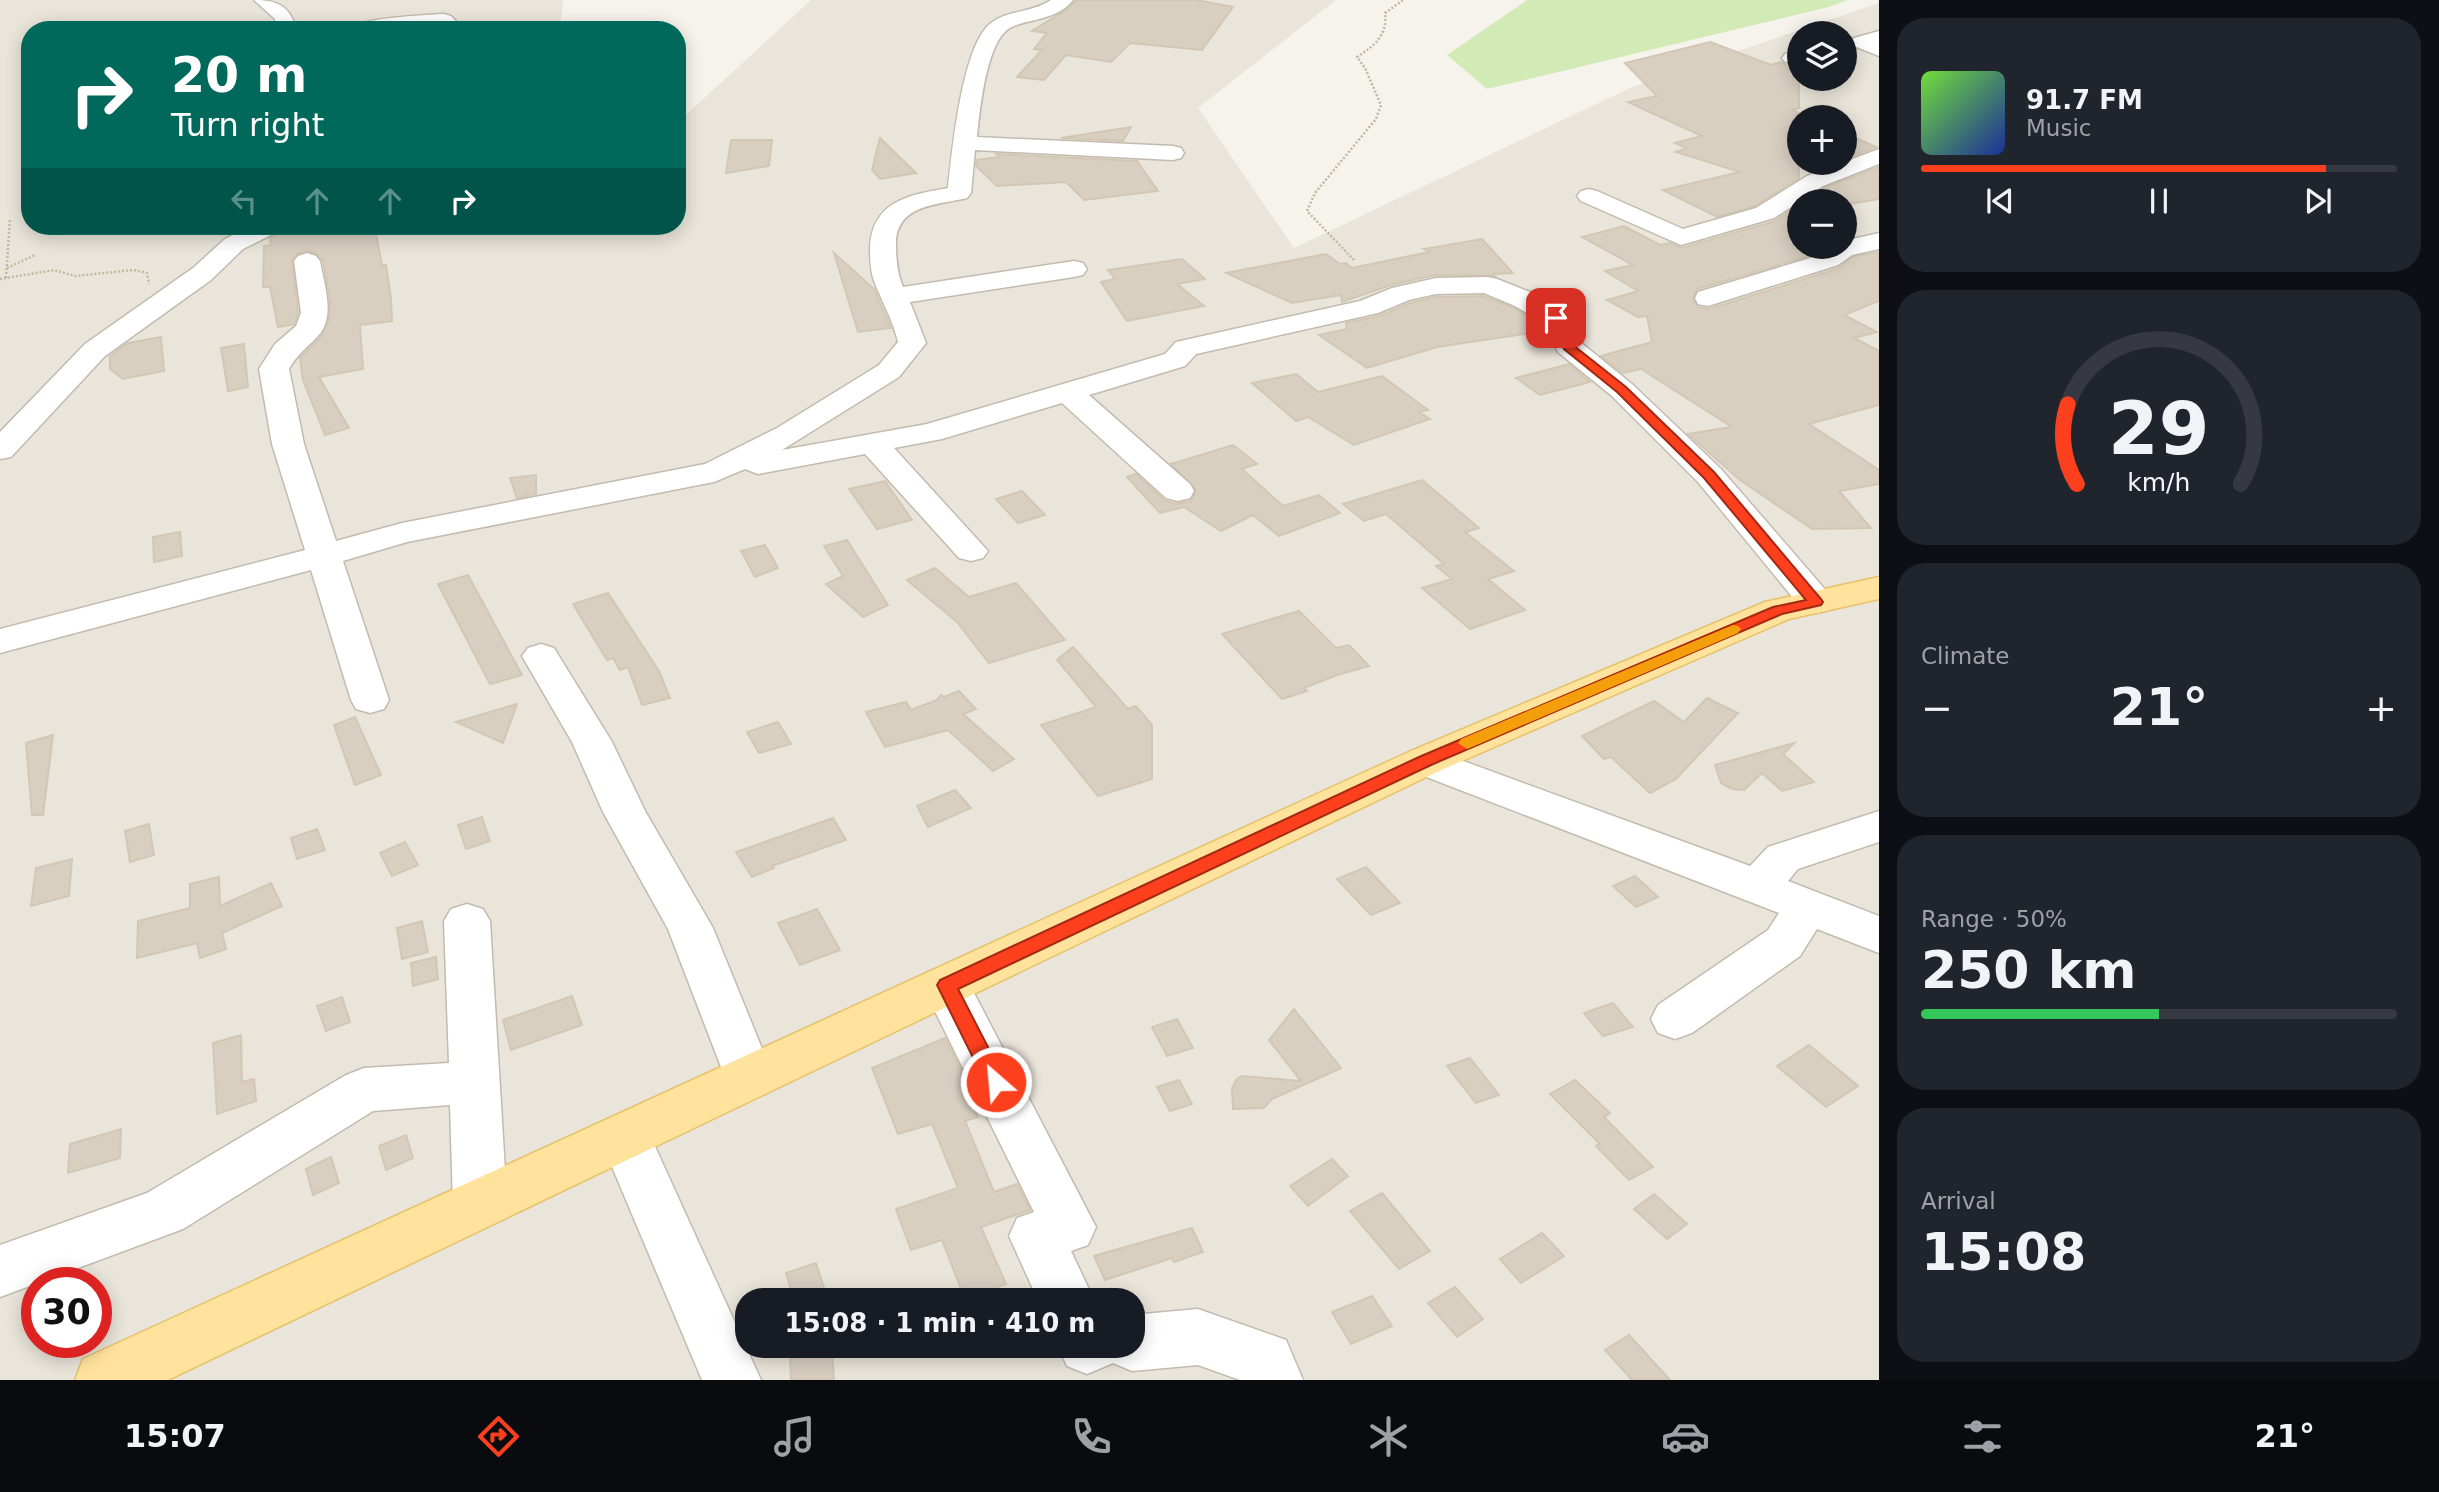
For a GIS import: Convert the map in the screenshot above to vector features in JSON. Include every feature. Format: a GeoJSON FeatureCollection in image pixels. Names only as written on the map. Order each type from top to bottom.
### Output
{"type":"FeatureCollection","features":[{"type":"Feature","properties":{"kind":"main road"},"geometry":{"type":"LineString","coordinates":[[104,1380],[1425,761],[1778,610],[1879,588]]}},
{"type":"Feature","properties":{"kind":"street"},"geometry":{"type":"LineString","coordinates":[[263,0],[284,17],[285,21]]}},
{"type":"Feature","properties":{"kind":"street"},"geometry":{"type":"LineString","coordinates":[[715,472],[788,436],[888,372],[912,343],[909,323],[885,275],[881,234],[894,211],[915,202],[959,193],[964,143],[982,53],[995,28],[1041,14],[1064,0]]}},
{"type":"Feature","properties":{"kind":"street"},"geometry":{"type":"LineString","coordinates":[[424,21],[445,21]]}},
{"type":"Feature","properties":{"kind":"street"},"geometry":{"type":"LineString","coordinates":[[1879,37],[1861,42],[1879,52]]}},
{"type":"Feature","properties":{"kind":"street"},"geometry":{"type":"LineString","coordinates":[[1857,54],[1879,52]]}},
{"type":"Feature","properties":{"kind":"street"},"geometry":{"type":"LineString","coordinates":[[964,143],[1173,153]]}},
{"type":"Feature","properties":{"kind":"street"},"geometry":{"type":"LineString","coordinates":[[1589,196],[1681,237],[1765,213],[1815,181],[1879,156]]}},
{"type":"Feature","properties":{"kind":"street"},"geometry":{"type":"LineString","coordinates":[[0,450],[95,350],[202,274],[234,244],[252,235]]}},
{"type":"Feature","properties":{"kind":"street"},"geometry":{"type":"LineString","coordinates":[[1708,298],[1829,260],[1843,248],[1879,241]]}},
{"type":"Feature","properties":{"kind":"street"},"geometry":{"type":"LineString","coordinates":[[307,261],[315,313],[309,330],[285,350],[274,369],[288,444],[326,555],[370,700]]}},
{"type":"Feature","properties":{"kind":"street"},"geometry":{"type":"LineString","coordinates":[[895,296],[1074,269]]}},
{"type":"Feature","properties":{"kind":"street"},"geometry":{"type":"LineString","coordinates":[[0,641],[245,578],[402,533],[931,432],[1175,360],[1186,348],[1368,307],[1401,294],[1436,286],[1488,285],[1525,300],[1556,318],[1568,346],[1622,390],[1709,475],[1816,602]]}},
{"type":"Feature","properties":{"kind":"street"},"geometry":{"type":"LineString","coordinates":[[1068,392],[1178,491]]}},
{"type":"Feature","properties":{"kind":"street"},"geometry":{"type":"LineString","coordinates":[[872,443],[971,551]]}},
{"type":"Feature","properties":{"kind":"street"},"geometry":{"type":"LineString","coordinates":[[541,656],[592,742],[624,812],[690,928],[749,1077]]}},
{"type":"Feature","properties":{"kind":"street"},"geometry":{"type":"LineString","coordinates":[[1425,761],[1879,935]]}},
{"type":"Feature","properties":{"kind":"street"},"geometry":{"type":"LineString","coordinates":[[1757,887],[1783,858],[1879,826]]}},
{"type":"Feature","properties":{"kind":"street"},"geometry":{"type":"LineString","coordinates":[[1675,1019],[1784,943],[1807,906]]}},
{"type":"Feature","properties":{"kind":"street"},"geometry":{"type":"LineString","coordinates":[[467,921],[480,1203]]}},
{"type":"Feature","properties":{"kind":"street"},"geometry":{"type":"LineString","coordinates":[[946,985],[1069,1227],[1036,1236],[1060,1288]]}},
{"type":"Feature","properties":{"kind":"street"},"geometry":{"type":"LineString","coordinates":[[0,1271],[164,1212],[364,1090],[475,1082]]}},
{"type":"Feature","properties":{"kind":"street"},"geometry":{"type":"LineString","coordinates":[[625,1136],[732,1380]]}},
{"type":"Feature","properties":{"kind":"street"},"geometry":{"type":"LineString","coordinates":[[1145,1342],[1198,1337],[1265,1360],[1274,1380]]}},
{"type":"Feature","properties":{"kind":"path"},"geometry":{"type":"LineString","coordinates":[[1354,260],[1307,211],[1315,193],[1376,119],[1381,105],[1365,68],[1357,57],[1385,34],[1388,24],[1385,13],[1403,0]]}},
{"type":"Feature","properties":{"kind":"path"},"geometry":{"type":"LineString","coordinates":[[6,278],[10,219]]}},
{"type":"Feature","properties":{"kind":"path"},"geometry":{"type":"LineString","coordinates":[[7,268],[35,255]]}},
{"type":"Feature","properties":{"kind":"path"},"geometry":{"type":"LineString","coordinates":[[0,279],[54,270],[75,276],[134,270],[147,273],[149,285]]}},
{"type":"Feature","properties":{"kind":"shaded area"},"geometry":{"type":"Polygon","coordinates":[[[0,0],[563,0],[561,21],[21,21],[21,235],[686,235],[686,115],[811,0],[1336,0],[1198,108],[1294,248],[1632,87],[1787,34],[1787,91],[1857,91],[1857,21],[1826,21],[1879,3],[1879,1380],[0,1380],[0,0]]]}},
{"type":"Feature","properties":{"kind":"green space"},"geometry":{"type":"Polygon","coordinates":[[[1527,0],[1848,0],[1829,7],[1487,89],[1447,55],[1527,0]]]}},
{"type":"Feature","properties":{"kind":"building"},"geometry":{"type":"Polygon","coordinates":[[[1076,0],[1196,0],[1233,7],[1202,50],[1130,43],[1111,62],[1066,55],[1044,80],[1017,77],[1042,50],[1034,49],[1047,33],[1032,31],[1069,8],[1076,0]]]}},
{"type":"Feature","properties":{"kind":"building"},"geometry":{"type":"Polygon","coordinates":[[[1710,42],[1771,65],[1781,62],[1787,65],[1787,91],[1799,91],[1799,105],[1787,105],[1787,175],[1799,175],[1799,178],[1755,206],[1717,217],[1663,190],[1740,172],[1676,152],[1687,148],[1675,143],[1702,136],[1628,102],[1657,96],[1625,63],[1710,42]]]}},
{"type":"Feature","properties":{"kind":"building"},"geometry":{"type":"Polygon","coordinates":[[[1131,127],[1123,141],[1061,138],[1131,127]]]}},
{"type":"Feature","properties":{"kind":"building"},"geometry":{"type":"Polygon","coordinates":[[[880,138],[916,173],[880,179],[872,170],[880,138]]]}},
{"type":"Feature","properties":{"kind":"building"},"geometry":{"type":"Polygon","coordinates":[[[1857,139],[1876,147],[1857,154],[1857,139]]]}},
{"type":"Feature","properties":{"kind":"building"},"geometry":{"type":"Polygon","coordinates":[[[731,140],[772,140],[769,166],[726,173],[731,140]]]}},
{"type":"Feature","properties":{"kind":"building"},"geometry":{"type":"Polygon","coordinates":[[[996,154],[1137,161],[1158,191],[1084,200],[1066,182],[997,186],[976,166],[977,160],[999,157],[996,154]]]}},
{"type":"Feature","properties":{"kind":"building"},"geometry":{"type":"Polygon","coordinates":[[[1879,167],[1879,199],[1857,203],[1857,189],[1824,188],[1879,167]]]}},
{"type":"Feature","properties":{"kind":"building"},"geometry":{"type":"Polygon","coordinates":[[[1787,213],[1787,259],[1798,259],[1697,289],[1693,299],[1697,307],[1709,309],[1839,268],[1850,259],[1857,259],[1857,256],[1879,252],[1879,301],[1844,315],[1877,332],[1854,338],[1879,351],[1879,405],[1809,424],[1879,470],[1879,484],[1839,491],[1871,528],[1812,529],[1740,480],[1688,434],[1732,427],[1641,369],[1623,373],[1601,356],[1652,342],[1647,316],[1638,317],[1607,300],[1638,291],[1605,271],[1633,265],[1582,237],[1624,226],[1660,245],[1670,243],[1682,248],[1775,221],[1787,213]]]}},
{"type":"Feature","properties":{"kind":"building"},"geometry":{"type":"Polygon","coordinates":[[[274,235],[376,235],[382,265],[386,265],[392,321],[360,325],[363,369],[319,377],[349,428],[325,435],[303,380],[300,358],[320,338],[329,320],[330,300],[323,260],[308,251],[297,254],[292,259],[298,313],[294,324],[278,327],[270,287],[263,287],[264,246],[271,245],[270,238],[274,235]]]}},
{"type":"Feature","properties":{"kind":"building"},"geometry":{"type":"Polygon","coordinates":[[[1482,239],[1513,273],[1493,274],[1495,276],[1435,275],[1391,285],[1342,302],[1341,295],[1292,303],[1226,273],[1326,254],[1340,264],[1346,263],[1352,268],[1429,252],[1424,249],[1482,239]]]}},
{"type":"Feature","properties":{"kind":"building"},"geometry":{"type":"Polygon","coordinates":[[[834,253],[874,289],[891,328],[858,332],[834,253]]]}},
{"type":"Feature","properties":{"kind":"building"},"geometry":{"type":"Polygon","coordinates":[[[1182,259],[1205,279],[1177,284],[1204,306],[1127,321],[1101,282],[1115,279],[1108,270],[1182,259]]]}},
{"type":"Feature","properties":{"kind":"building"},"geometry":{"type":"Polygon","coordinates":[[[1483,296],[1514,308],[1542,325],[1545,331],[1437,347],[1367,368],[1319,335],[1347,329],[1346,323],[1379,316],[1410,303],[1436,297],[1483,296]]]}},
{"type":"Feature","properties":{"kind":"building"},"geometry":{"type":"Polygon","coordinates":[[[161,337],[164,371],[123,379],[110,369],[110,356],[128,343],[161,337]]]}},
{"type":"Feature","properties":{"kind":"building"},"geometry":{"type":"Polygon","coordinates":[[[244,344],[248,387],[228,391],[221,348],[244,344]]]}},
{"type":"Feature","properties":{"kind":"building"},"geometry":{"type":"Polygon","coordinates":[[[1569,364],[1590,382],[1540,395],[1516,378],[1569,364]]]}},
{"type":"Feature","properties":{"kind":"building"},"geometry":{"type":"Polygon","coordinates":[[[1296,374],[1318,392],[1382,376],[1428,410],[1419,412],[1430,419],[1354,445],[1308,417],[1296,421],[1252,383],[1296,374]]]}},
{"type":"Feature","properties":{"kind":"building"},"geometry":{"type":"Polygon","coordinates":[[[1233,445],[1257,464],[1242,469],[1283,506],[1319,495],[1340,513],[1279,536],[1253,515],[1221,531],[1184,507],[1160,513],[1127,477],[1136,474],[1165,501],[1177,504],[1191,501],[1196,490],[1171,464],[1233,445]]]}},
{"type":"Feature","properties":{"kind":"building"},"geometry":{"type":"Polygon","coordinates":[[[536,475],[536,494],[517,498],[510,478],[536,475]]]}},
{"type":"Feature","properties":{"kind":"building"},"geometry":{"type":"Polygon","coordinates":[[[1422,480],[1479,528],[1465,532],[1514,571],[1488,579],[1525,610],[1470,629],[1422,588],[1452,579],[1436,566],[1444,564],[1386,514],[1364,521],[1343,504],[1422,480]]]}},
{"type":"Feature","properties":{"kind":"building"},"geometry":{"type":"Polygon","coordinates":[[[885,481],[912,520],[877,529],[849,489],[885,481]]]}},
{"type":"Feature","properties":{"kind":"building"},"geometry":{"type":"Polygon","coordinates":[[[1022,491],[1045,515],[1018,523],[996,499],[1022,491]]]}},
{"type":"Feature","properties":{"kind":"building"},"geometry":{"type":"Polygon","coordinates":[[[180,532],[182,556],[154,562],[153,537],[180,532]]]}},
{"type":"Feature","properties":{"kind":"building"},"geometry":{"type":"Polygon","coordinates":[[[847,540],[888,605],[863,617],[826,584],[843,576],[824,546],[847,540]]]}},
{"type":"Feature","properties":{"kind":"building"},"geometry":{"type":"Polygon","coordinates":[[[765,545],[778,568],[755,577],[741,551],[765,545]]]}},
{"type":"Feature","properties":{"kind":"building"},"geometry":{"type":"Polygon","coordinates":[[[935,568],[969,597],[1016,583],[1065,640],[989,663],[957,622],[907,580],[935,568]]]}},
{"type":"Feature","properties":{"kind":"building"},"geometry":{"type":"Polygon","coordinates":[[[468,575],[522,675],[490,684],[438,584],[468,575]]]}},
{"type":"Feature","properties":{"kind":"building"},"geometry":{"type":"Polygon","coordinates":[[[608,593],[659,671],[670,698],[642,705],[628,667],[620,670],[613,658],[607,660],[573,604],[608,593]]]}},
{"type":"Feature","properties":{"kind":"building"},"geometry":{"type":"Polygon","coordinates":[[[1299,611],[1336,648],[1349,645],[1369,666],[1337,675],[1304,688],[1307,691],[1282,699],[1222,634],[1299,611]]]}},
{"type":"Feature","properties":{"kind":"building"},"geometry":{"type":"Polygon","coordinates":[[[1073,647],[1128,709],[1136,706],[1152,725],[1152,779],[1098,796],[1041,725],[1096,707],[1057,660],[1073,647]]]}},
{"type":"Feature","properties":{"kind":"building"},"geometry":{"type":"Polygon","coordinates":[[[959,691],[976,709],[963,714],[1014,759],[993,771],[948,730],[885,747],[866,712],[906,702],[911,710],[937,700],[941,695],[944,697],[959,691]]]}},
{"type":"Feature","properties":{"kind":"building"},"geometry":{"type":"Polygon","coordinates":[[[1707,698],[1738,713],[1676,779],[1650,793],[1611,757],[1604,759],[1582,736],[1654,701],[1684,722],[1707,698]]]}},
{"type":"Feature","properties":{"kind":"building"},"geometry":{"type":"Polygon","coordinates":[[[517,704],[503,743],[456,722],[517,704]]]}},
{"type":"Feature","properties":{"kind":"building"},"geometry":{"type":"Polygon","coordinates":[[[355,717],[381,775],[355,785],[334,725],[355,717]]]}},
{"type":"Feature","properties":{"kind":"building"},"geometry":{"type":"Polygon","coordinates":[[[778,722],[791,744],[759,753],[747,732],[778,722]]]}},
{"type":"Feature","properties":{"kind":"building"},"geometry":{"type":"Polygon","coordinates":[[[53,735],[43,815],[32,815],[26,743],[53,735]]]}},
{"type":"Feature","properties":{"kind":"building"},"geometry":{"type":"Polygon","coordinates":[[[1794,743],[1783,754],[1814,782],[1782,791],[1762,773],[1744,790],[1732,789],[1721,783],[1715,765],[1794,743]]]}},
{"type":"Feature","properties":{"kind":"building"},"geometry":{"type":"Polygon","coordinates":[[[955,790],[971,808],[928,827],[917,806],[955,790]]]}},
{"type":"Feature","properties":{"kind":"building"},"geometry":{"type":"Polygon","coordinates":[[[482,817],[490,841],[466,849],[458,825],[482,817]]]}},
{"type":"Feature","properties":{"kind":"building"},"geometry":{"type":"Polygon","coordinates":[[[833,818],[846,840],[772,866],[774,868],[752,877],[736,852],[833,818]]]}},
{"type":"Feature","properties":{"kind":"building"},"geometry":{"type":"Polygon","coordinates":[[[149,824],[154,855],[130,862],[125,831],[149,824]]]}},
{"type":"Feature","properties":{"kind":"building"},"geometry":{"type":"Polygon","coordinates":[[[317,829],[325,850],[297,859],[291,838],[317,829]]]}},
{"type":"Feature","properties":{"kind":"building"},"geometry":{"type":"Polygon","coordinates":[[[405,842],[418,865],[392,876],[380,853],[405,842]]]}},
{"type":"Feature","properties":{"kind":"building"},"geometry":{"type":"Polygon","coordinates":[[[72,859],[69,896],[31,906],[36,868],[72,859]]]}},
{"type":"Feature","properties":{"kind":"building"},"geometry":{"type":"Polygon","coordinates":[[[1366,867],[1400,903],[1371,915],[1337,879],[1366,867]]]}},
{"type":"Feature","properties":{"kind":"building"},"geometry":{"type":"Polygon","coordinates":[[[1635,876],[1658,897],[1636,907],[1613,886],[1635,876]]]}},
{"type":"Feature","properties":{"kind":"building"},"geometry":{"type":"Polygon","coordinates":[[[219,877],[220,906],[271,883],[282,906],[222,933],[226,949],[200,958],[197,943],[137,958],[138,921],[190,908],[190,884],[219,877]]]}},
{"type":"Feature","properties":{"kind":"building"},"geometry":{"type":"Polygon","coordinates":[[[817,909],[840,950],[800,965],[778,923],[817,909]]]}},
{"type":"Feature","properties":{"kind":"building"},"geometry":{"type":"Polygon","coordinates":[[[422,921],[428,952],[402,959],[397,928],[422,921]]]}},
{"type":"Feature","properties":{"kind":"building"},"geometry":{"type":"Polygon","coordinates":[[[436,957],[438,979],[413,986],[411,963],[436,957]]]}},
{"type":"Feature","properties":{"kind":"building"},"geometry":{"type":"Polygon","coordinates":[[[572,996],[582,1025],[511,1050],[503,1020],[572,996]]]}},
{"type":"Feature","properties":{"kind":"building"},"geometry":{"type":"Polygon","coordinates":[[[342,997],[350,1022],[326,1031],[317,1006],[342,997]]]}},
{"type":"Feature","properties":{"kind":"building"},"geometry":{"type":"Polygon","coordinates":[[[1613,1003],[1633,1027],[1603,1036],[1584,1013],[1613,1003]]]}},
{"type":"Feature","properties":{"kind":"building"},"geometry":{"type":"Polygon","coordinates":[[[1294,1009],[1341,1068],[1272,1099],[1264,1108],[1233,1109],[1232,1088],[1242,1076],[1301,1081],[1269,1040],[1294,1009]]]}},
{"type":"Feature","properties":{"kind":"building"},"geometry":{"type":"Polygon","coordinates":[[[1177,1019],[1193,1048],[1167,1056],[1152,1027],[1177,1019]]]}},
{"type":"Feature","properties":{"kind":"building"},"geometry":{"type":"Polygon","coordinates":[[[241,1035],[242,1082],[254,1079],[256,1101],[217,1114],[213,1043],[241,1035]]]}},
{"type":"Feature","properties":{"kind":"building"},"geometry":{"type":"Polygon","coordinates":[[[945,1038],[967,1082],[963,1083],[978,1117],[965,1121],[994,1192],[1017,1184],[1030,1210],[981,1227],[1006,1284],[995,1288],[961,1288],[942,1240],[911,1250],[896,1209],[958,1188],[932,1124],[898,1134],[872,1068],[945,1038]]]}},
{"type":"Feature","properties":{"kind":"building"},"geometry":{"type":"Polygon","coordinates":[[[1809,1045],[1858,1086],[1826,1107],[1777,1066],[1809,1045]]]}},
{"type":"Feature","properties":{"kind":"building"},"geometry":{"type":"Polygon","coordinates":[[[1470,1058],[1499,1095],[1476,1103],[1447,1066],[1470,1058]]]}},
{"type":"Feature","properties":{"kind":"building"},"geometry":{"type":"Polygon","coordinates":[[[1179,1080],[1192,1104],[1170,1111],[1157,1087],[1179,1080]]]}},
{"type":"Feature","properties":{"kind":"building"},"geometry":{"type":"Polygon","coordinates":[[[1575,1080],[1610,1113],[1604,1117],[1653,1167],[1629,1180],[1596,1146],[1600,1144],[1550,1094],[1575,1080]]]}},
{"type":"Feature","properties":{"kind":"building"},"geometry":{"type":"Polygon","coordinates":[[[121,1129],[120,1158],[68,1173],[70,1144],[121,1129]]]}},
{"type":"Feature","properties":{"kind":"building"},"geometry":{"type":"Polygon","coordinates":[[[406,1135],[413,1158],[386,1170],[379,1146],[406,1135]]]}},
{"type":"Feature","properties":{"kind":"building"},"geometry":{"type":"Polygon","coordinates":[[[331,1157],[339,1183],[313,1195],[306,1169],[331,1157]]]}},
{"type":"Feature","properties":{"kind":"building"},"geometry":{"type":"Polygon","coordinates":[[[1332,1159],[1348,1176],[1308,1206],[1290,1186],[1332,1159]]]}},
{"type":"Feature","properties":{"kind":"building"},"geometry":{"type":"Polygon","coordinates":[[[1382,1193],[1430,1251],[1399,1269],[1350,1211],[1382,1193]]]}},
{"type":"Feature","properties":{"kind":"building"},"geometry":{"type":"Polygon","coordinates":[[[1654,1194],[1687,1224],[1667,1239],[1634,1209],[1654,1194]]]}},
{"type":"Feature","properties":{"kind":"building"},"geometry":{"type":"Polygon","coordinates":[[[1192,1228],[1203,1252],[1174,1262],[1172,1258],[1105,1280],[1094,1256],[1192,1228]]]}},
{"type":"Feature","properties":{"kind":"building"},"geometry":{"type":"Polygon","coordinates":[[[1542,1233],[1564,1256],[1521,1283],[1500,1259],[1542,1233]]]}},
{"type":"Feature","properties":{"kind":"building"},"geometry":{"type":"Polygon","coordinates":[[[816,1263],[824,1288],[790,1288],[786,1273],[816,1263]]]}},
{"type":"Feature","properties":{"kind":"building"},"geometry":{"type":"Polygon","coordinates":[[[1455,1287],[1483,1319],[1457,1337],[1428,1303],[1455,1287]]]}},
{"type":"Feature","properties":{"kind":"building"},"geometry":{"type":"Polygon","coordinates":[[[1372,1296],[1392,1326],[1351,1344],[1332,1312],[1372,1296]]]}},
{"type":"Feature","properties":{"kind":"building"},"geometry":{"type":"Polygon","coordinates":[[[1629,1335],[1670,1380],[1632,1380],[1605,1350],[1629,1335]]]}},
{"type":"Feature","properties":{"kind":"building"},"geometry":{"type":"Polygon","coordinates":[[[790,1358],[832,1358],[834,1380],[791,1380],[790,1358]]]}},
{"type":"Feature","properties":{"kind":"slow traffic"},"geometry":{"type":"LineString","coordinates":[[1467,743],[1733,629]]}},
{"type":"Feature","properties":{"kind":"route"},"geometry":{"type":"LineString","coordinates":[[996,1082],[946,985],[1425,761],[1778,610],[1816,602],[1709,475],[1622,390],[1568,346],[1556,318]]}}]}
